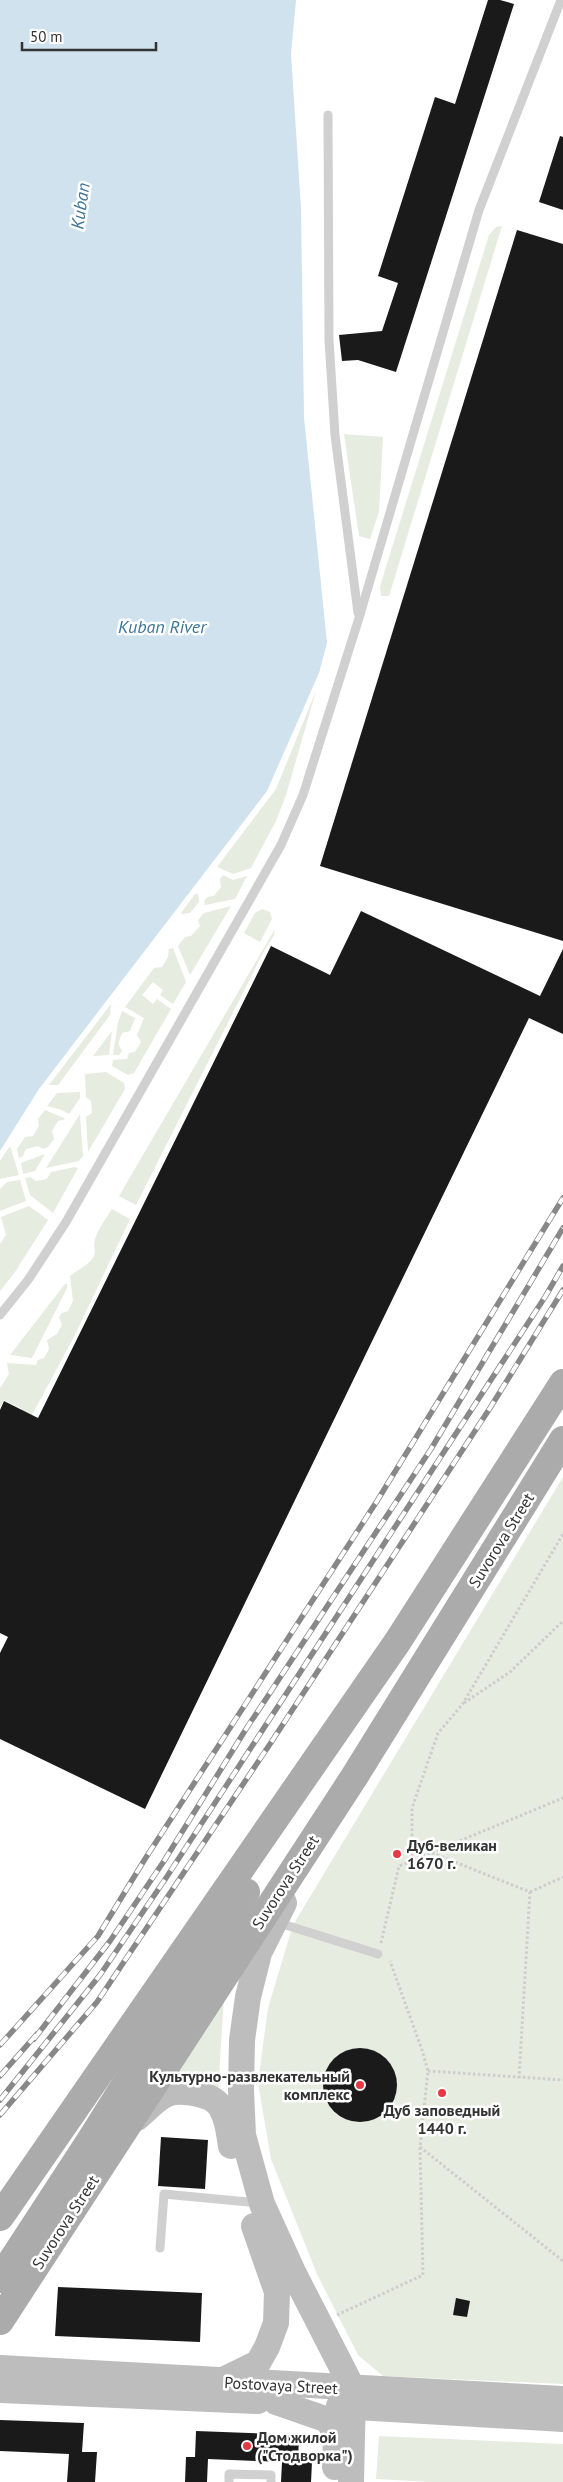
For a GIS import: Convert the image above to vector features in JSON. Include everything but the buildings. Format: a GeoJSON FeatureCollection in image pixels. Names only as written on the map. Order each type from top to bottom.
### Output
{"type":"FeatureCollection","features":[{"type":"Feature","properties":{"kind":"main road","name":"Suvorova Street"},"geometry":{"type":"LineString","coordinates":[[0,2217],[398,1641],[563,1383]]}},
{"type":"Feature","properties":{"kind":"main road","name":"Suvorova Street"},"geometry":{"type":"LineString","coordinates":[[0,2279],[100,2147],[126,2129],[361,1766],[563,1440]]}},
{"type":"Feature","properties":{"kind":"main road","name":"Suvorova Street"},"geometry":{"type":"LineString","coordinates":[[0,2321],[100,2147],[398,1641]]}},
{"type":"Feature","properties":{"kind":"main road"},"geometry":{"type":"LineString","coordinates":[[319,1830],[259,1953],[248,1997],[242,2040],[240,2090],[243,2136],[253,2202],[293,2272],[353,2398],[351,2482]]}},
{"type":"Feature","properties":{"kind":"main road"},"geometry":{"type":"LineString","coordinates":[[126,2129],[161,2096],[173,2091],[202,2095],[214,2100],[221,2107],[226,2120],[253,2202],[277,2292],[278,2308],[271,2336],[258,2363],[220,2381]]}},
{"type":"Feature","properties":{"kind":"main road","name":"Postovaya Street"},"geometry":{"type":"LineString","coordinates":[[4,2383],[220,2381],[353,2398],[563,2419]]}},
{"type":"Feature","properties":{"kind":"main road","name":"Postovaya Street"},"geometry":{"type":"LineString","coordinates":[[4,2383],[276,2402],[353,2398],[563,2398]]}},
{"type":"Feature","properties":{"kind":"main road"},"geometry":{"type":"LineString","coordinates":[[276,2402],[322,2416],[331,2423],[336,2435],[334,2482]]}},
{"type":"Feature","properties":{"kind":"lane"},"geometry":{"type":"LineString","coordinates":[[0,1315],[28,1280],[66,1222],[281,845],[303,795],[359,618],[479,210],[561,0]]}},
{"type":"Feature","properties":{"kind":"lane"},"geometry":{"type":"LineString","coordinates":[[328,115],[329,350],[335,435],[359,618]]}},
{"type":"Feature","properties":{"kind":"lane"},"geometry":{"type":"LineString","coordinates":[[274,1922],[378,1954]]}},
{"type":"Feature","properties":{"kind":"lane"},"geometry":{"type":"LineString","coordinates":[[160,2248],[164,2194],[253,2202]]}},
{"type":"Feature","properties":{"kind":"lane"},"geometry":{"type":"LineString","coordinates":[[229,2482],[230,2474],[271,2476],[270,2482]]}},
{"type":"Feature","properties":{"kind":"path"},"geometry":{"type":"LineString","coordinates":[[412,1861],[412,1808],[438,1733],[462,1705],[563,1534]]}},
{"type":"Feature","properties":{"kind":"path"},"geometry":{"type":"LineString","coordinates":[[462,1705],[510,1672],[563,1621]]}},
{"type":"Feature","properties":{"kind":"path"},"geometry":{"type":"LineString","coordinates":[[330,2318],[423,2275],[420,2147],[428,2071],[388,1957],[378,1954],[399,1866],[563,1798]]}},
{"type":"Feature","properties":{"kind":"path"},"geometry":{"type":"LineString","coordinates":[[432,1853],[530,1892],[563,1877]]}},
{"type":"Feature","properties":{"kind":"path"},"geometry":{"type":"LineString","coordinates":[[519,2078],[530,1892]]}},
{"type":"Feature","properties":{"kind":"path"},"geometry":{"type":"LineString","coordinates":[[428,2071],[563,2080]]}},
{"type":"Feature","properties":{"kind":"path"},"geometry":{"type":"LineString","coordinates":[[420,2147],[563,2261]]}},
{"type":"Feature","properties":{"kind":"shaded area"},"geometry":{"type":"Polygon","coordinates":[[[502,226],[389,596],[381,596],[380,587],[382,580],[489,235],[496,227],[502,226]]]}},
{"type":"Feature","properties":{"kind":"shaded area"},"geometry":{"type":"Polygon","coordinates":[[[344,434],[383,437],[379,512],[370,539],[359,536],[344,434]]]}},
{"type":"Feature","properties":{"kind":"shaded area"},"geometry":{"type":"Polygon","coordinates":[[[316,691],[286,795],[276,821],[251,868],[233,874],[217,867],[276,789],[316,691]]]}},
{"type":"Feature","properties":{"kind":"shaded area"},"geometry":{"type":"Polygon","coordinates":[[[223,875],[233,880],[247,876],[235,899],[205,905],[204,901],[207,897],[214,896],[221,887],[220,879],[223,875]]]}},
{"type":"Feature","properties":{"kind":"shaded area"},"geometry":{"type":"Polygon","coordinates":[[[195,894],[198,894],[199,902],[190,913],[182,914],[181,913],[195,894]]]}},
{"type":"Feature","properties":{"kind":"shaded area"},"geometry":{"type":"Polygon","coordinates":[[[231,906],[190,975],[178,946],[185,937],[191,936],[200,926],[198,920],[204,913],[231,906]]]}},
{"type":"Feature","properties":{"kind":"shaded area"},"geometry":{"type":"Polygon","coordinates":[[[262,909],[270,912],[272,919],[260,942],[244,933],[255,913],[262,909]]]}},
{"type":"Feature","properties":{"kind":"shaded area"},"geometry":{"type":"Polygon","coordinates":[[[275,929],[274,935],[262,955],[136,1205],[119,1196],[275,929]]]}},
{"type":"Feature","properties":{"kind":"shaded area"},"geometry":{"type":"Polygon","coordinates":[[[173,948],[186,982],[173,1004],[160,995],[163,990],[153,982],[142,995],[153,1004],[157,999],[171,1009],[134,1073],[128,1075],[112,1066],[113,1060],[127,1059],[129,1053],[135,1052],[141,1042],[137,1035],[144,1018],[125,1007],[154,968],[162,967],[168,957],[169,949],[173,948]]]}},
{"type":"Feature","properties":{"kind":"shaded area"},"geometry":{"type":"Polygon","coordinates":[[[111,1004],[110,1015],[58,1085],[49,1085],[111,1004]]]}},
{"type":"Feature","properties":{"kind":"shaded area"},"geometry":{"type":"Polygon","coordinates":[[[122,1011],[135,1018],[130,1031],[122,1033],[118,1044],[122,1051],[119,1055],[113,1055],[118,1023],[122,1011]]]}},
{"type":"Feature","properties":{"kind":"shaded area"},"geometry":{"type":"Polygon","coordinates":[[[112,1031],[109,1055],[93,1056],[112,1031]]]}},
{"type":"Feature","properties":{"kind":"shaded area"},"geometry":{"type":"Polygon","coordinates":[[[106,1072],[124,1083],[125,1089],[88,1152],[86,1117],[92,1113],[91,1101],[86,1097],[85,1074],[106,1072]]]}},
{"type":"Feature","properties":{"kind":"shaded area"},"geometry":{"type":"Polygon","coordinates":[[[80,1092],[80,1098],[69,1114],[47,1106],[57,1093],[80,1092]]]}},
{"type":"Feature","properties":{"kind":"shaded area"},"geometry":{"type":"Polygon","coordinates":[[[45,1110],[66,1119],[58,1121],[52,1131],[54,1139],[48,1147],[43,1149],[38,1146],[26,1149],[23,1156],[19,1158],[17,1149],[25,1137],[33,1136],[39,1126],[38,1119],[45,1110]]]}},
{"type":"Feature","properties":{"kind":"shaded area"},"geometry":{"type":"Polygon","coordinates":[[[80,1114],[83,1156],[79,1161],[46,1168],[80,1114]]]}},
{"type":"Feature","properties":{"kind":"shaded area"},"geometry":{"type":"Polygon","coordinates":[[[10,1146],[19,1175],[0,1179],[0,1161],[10,1146]]]}},
{"type":"Feature","properties":{"kind":"shaded area"},"geometry":{"type":"Polygon","coordinates":[[[45,1154],[35,1171],[23,1174],[21,1163],[45,1154]]]}},
{"type":"Feature","properties":{"kind":"shaded area"},"geometry":{"type":"Polygon","coordinates":[[[78,1168],[53,1213],[30,1195],[25,1178],[30,1177],[36,1181],[47,1179],[51,1172],[78,1168]]]}},
{"type":"Feature","properties":{"kind":"shaded area"},"geometry":{"type":"Polygon","coordinates":[[[20,1180],[26,1201],[0,1211],[0,1189],[7,1182],[20,1180]]]}},
{"type":"Feature","properties":{"kind":"shaded area"},"geometry":{"type":"Polygon","coordinates":[[[29,1206],[48,1220],[15,1272],[0,1291],[0,1244],[6,1235],[1,1217],[29,1206]]]}},
{"type":"Feature","properties":{"kind":"shaded area"},"geometry":{"type":"Polygon","coordinates":[[[112,1209],[130,1219],[74,1337],[7,1461],[12,1426],[22,1409],[4,1400],[0,1407],[0,1388],[9,1374],[7,1363],[36,1365],[38,1360],[44,1358],[49,1349],[47,1340],[57,1334],[62,1325],[59,1317],[62,1313],[68,1311],[73,1301],[70,1276],[92,1259],[96,1236],[112,1209]]]}},
{"type":"Feature","properties":{"kind":"shaded area"},"geometry":{"type":"Polygon","coordinates":[[[65,1284],[67,1284],[67,1288],[32,1358],[10,1355],[65,1284]]]}},
{"type":"Feature","properties":{"kind":"shaded area"},"geometry":{"type":"Polygon","coordinates":[[[563,1477],[563,2384],[383,2376],[358,2355],[317,2274],[271,2159],[258,2083],[268,2008],[293,1925],[563,1477]]]}},
{"type":"Feature","properties":{"kind":"shaded area"},"geometry":{"type":"Polygon","coordinates":[[[224,1997],[218,2094],[168,2084],[224,1997]]]}},
{"type":"Feature","properties":{"kind":"shaded area"},"geometry":{"type":"Polygon","coordinates":[[[379,2436],[563,2444],[563,2482],[432,2482],[376,2479],[379,2436]]]}},
{"type":"Feature","properties":{"kind":"water","name":"Kuban River"},"geometry":{"type":"Polygon","coordinates":[[[0,0],[296,0],[291,54],[301,208],[304,417],[327,643],[319,673],[267,791],[39,1089],[0,1151],[0,0]]]}},
{"type":"Feature","properties":{"kind":"railway"},"geometry":{"type":"LineString","coordinates":[[0,2045],[98,1936],[145,1859],[377,1501],[563,1198]]}},
{"type":"Feature","properties":{"kind":"railway"},"geometry":{"type":"LineString","coordinates":[[34,2039],[110,1941],[164,1861],[246,1729],[431,1449],[563,1228]]}},
{"type":"Feature","properties":{"kind":"railway"},"geometry":{"type":"LineString","coordinates":[[0,2100],[100,1975],[166,1878],[545,1297],[563,1266]]}},
{"type":"Feature","properties":{"kind":"railway"},"geometry":{"type":"LineString","coordinates":[[0,2115],[97,2002],[272,1741],[490,1408],[563,1290]]}},
{"type":"Feature","properties":{"kind":"railway"},"geometry":{"type":"LineString","coordinates":[[0,2076],[37,2034]]}},
{"type":"Feature","properties":{"kind":"place","name":"Дуб-великан 1670 г."},"geometry":{"type":"Point","coordinates":[397,1854]}},
{"type":"Feature","properties":{"kind":"place","name":"Культурно-развлекательный комплекс"},"geometry":{"type":"Point","coordinates":[360,2085]}},
{"type":"Feature","properties":{"kind":"place","name":"Дуб заповедный 1440 г."},"geometry":{"type":"Point","coordinates":[442,2093]}},
{"type":"Feature","properties":{"kind":"place","name":"Дом жилой (\"Стодворка\")"},"geometry":{"type":"Point","coordinates":[247,2446]}},
{"type":"Feature","properties":{"kind":"water label","name":"Kuban"},"geometry":{"type":"Point","coordinates":[80,206]}}]}
